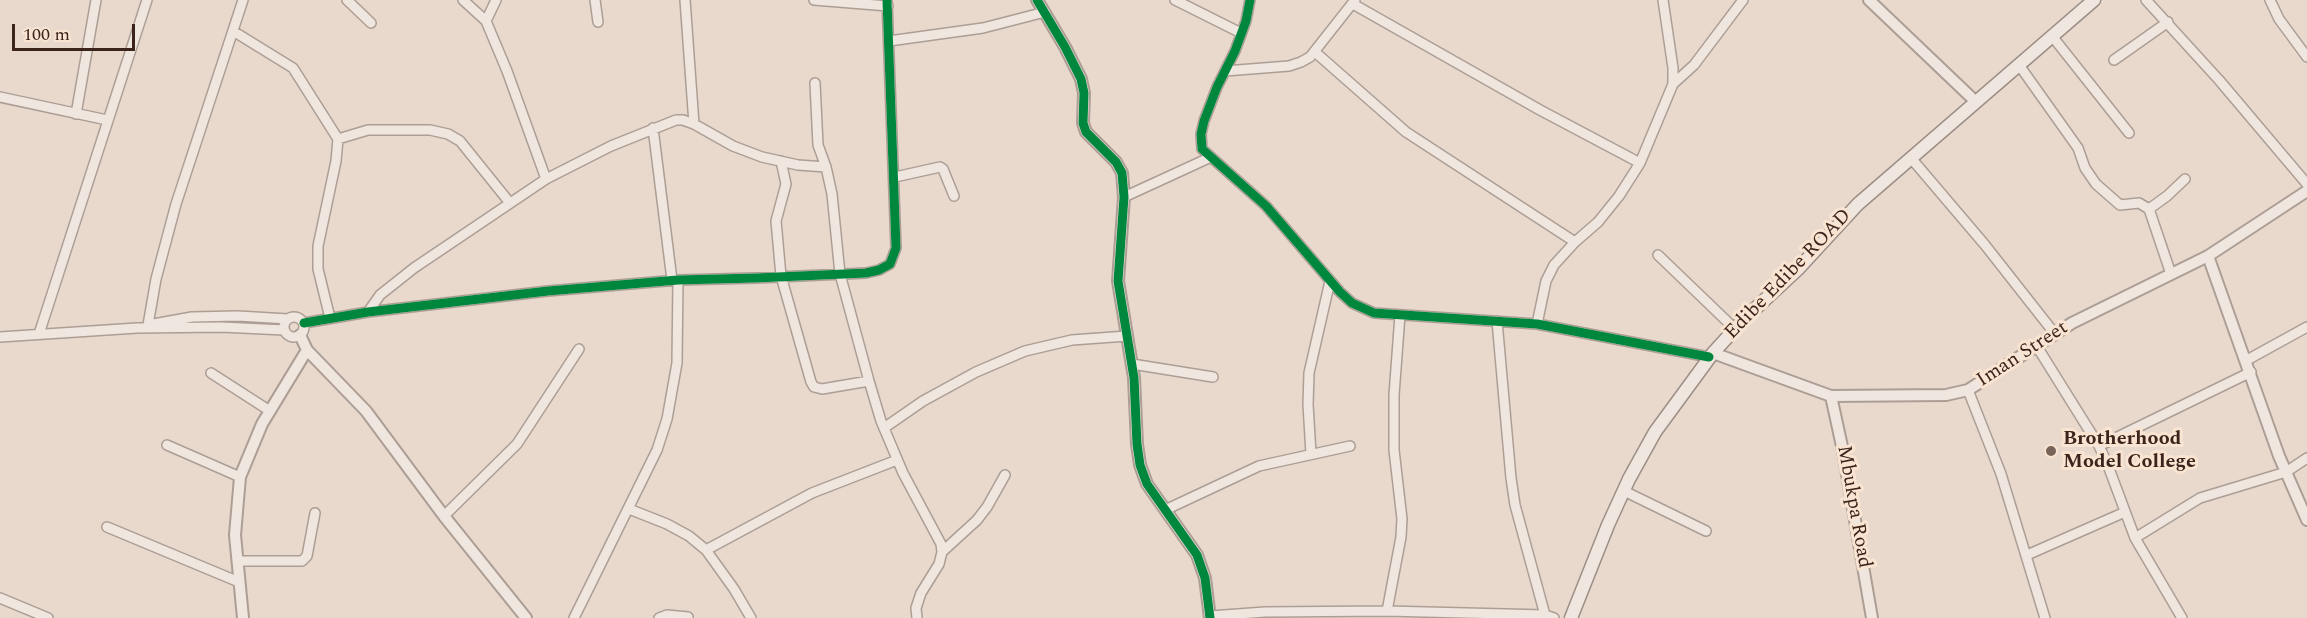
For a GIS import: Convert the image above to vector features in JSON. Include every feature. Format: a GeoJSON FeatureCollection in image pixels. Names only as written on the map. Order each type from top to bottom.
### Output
{"type":"FeatureCollection","features":[{"type":"Feature","properties":{"kind":"main road","name":"Edibe Edibe ROAD"},"geometry":{"type":"LineString","coordinates":[[1571,618],[1608,525],[1655,432],[1711,355],[1858,204],[2094,0]]}},
{"type":"Feature","properties":{"kind":"street"},"geometry":{"type":"LineString","coordinates":[[76,114],[96,0]]}},
{"type":"Feature","properties":{"kind":"street"},"geometry":{"type":"LineString","coordinates":[[39,334],[106,120],[147,0]]}},
{"type":"Feature","properties":{"kind":"street"},"geometry":{"type":"LineString","coordinates":[[148,325],[156,279],[176,204],[243,0]]}},
{"type":"Feature","properties":{"kind":"street"},"geometry":{"type":"LineString","coordinates":[[348,0],[371,23]]}},
{"type":"Feature","properties":{"kind":"street"},"geometry":{"type":"LineString","coordinates":[[463,0],[486,21],[507,71],[546,179]]}},
{"type":"Feature","properties":{"kind":"street"},"geometry":{"type":"LineString","coordinates":[[486,21],[496,0]]}},
{"type":"Feature","properties":{"kind":"street"},"geometry":{"type":"LineString","coordinates":[[596,0],[598,22]]}},
{"type":"Feature","properties":{"kind":"street"},"geometry":{"type":"LineString","coordinates":[[685,0],[694,124]]}},
{"type":"Feature","properties":{"kind":"street"},"geometry":{"type":"LineString","coordinates":[[304,323],[368,312],[548,291],[675,280],[879,270],[890,264],[895,256],[896,248],[887,3],[813,0]]}},
{"type":"Feature","properties":{"kind":"street"},"geometry":{"type":"LineString","coordinates":[[1037,0],[1081,79],[1084,93],[1083,123],[1086,132],[1119,167],[1124,183],[1118,281],[1132,364],[1140,465],[1143,476],[1185,536],[1202,566],[1210,617],[1264,612],[1387,611],[1550,617],[1515,505],[1497,321]]}},
{"type":"Feature","properties":{"kind":"street"},"geometry":{"type":"LineString","coordinates":[[1175,0],[1241,33]]}},
{"type":"Feature","properties":{"kind":"street"},"geometry":{"type":"LineString","coordinates":[[1250,0],[1241,33],[1217,87],[1201,134],[1202,148],[1266,206],[1330,281],[1352,303],[1364,310],[1401,315],[1537,324],[1711,355]]}},
{"type":"Feature","properties":{"kind":"street"},"geometry":{"type":"LineString","coordinates":[[1537,324],[1546,281],[1554,265],[1598,222],[1640,163],[1673,84],[1673,68],[1663,0]]}},
{"type":"Feature","properties":{"kind":"street"},"geometry":{"type":"LineString","coordinates":[[1673,84],[1694,65],[1743,0]]}},
{"type":"Feature","properties":{"kind":"street"},"geometry":{"type":"LineString","coordinates":[[1869,0],[1976,102]]}},
{"type":"Feature","properties":{"kind":"street"},"geometry":{"type":"LineString","coordinates":[[2146,0],[2168,22],[2307,184]]}},
{"type":"Feature","properties":{"kind":"street"},"geometry":{"type":"LineString","coordinates":[[2270,0],[2279,19],[2307,57]]}},
{"type":"Feature","properties":{"kind":"street"},"geometry":{"type":"LineString","coordinates":[[1225,71],[1289,66],[1302,62],[1315,52],[1354,2],[1540,110],[1640,163]]}},
{"type":"Feature","properties":{"kind":"street"},"geometry":{"type":"LineString","coordinates":[[889,41],[983,28],[1045,12]]}},
{"type":"Feature","properties":{"kind":"street"},"geometry":{"type":"LineString","coordinates":[[2114,60],[2168,22]]}},
{"type":"Feature","properties":{"kind":"street"},"geometry":{"type":"LineString","coordinates":[[233,31],[293,68],[338,140],[318,257],[320,280],[330,318]]}},
{"type":"Feature","properties":{"kind":"street"},"geometry":{"type":"LineString","coordinates":[[2052,36],[2129,133]]}},
{"type":"Feature","properties":{"kind":"street"},"geometry":{"type":"LineString","coordinates":[[1315,52],[1406,132],[1575,242]]}},
{"type":"Feature","properties":{"kind":"street"},"geometry":{"type":"LineString","coordinates":[[2019,65],[2078,148],[2085,168],[2096,184],[2120,204],[2139,203],[2149,209],[2171,274]]}},
{"type":"Feature","properties":{"kind":"street"},"geometry":{"type":"LineString","coordinates":[[815,83],[818,145],[832,194],[840,273],[869,381],[897,460],[941,544],[939,564],[921,592],[916,609],[917,618]]}},
{"type":"Feature","properties":{"kind":"street"},"geometry":{"type":"LineString","coordinates":[[0,98],[106,120]]}},
{"type":"Feature","properties":{"kind":"street"},"geometry":{"type":"LineString","coordinates":[[368,312],[380,295],[414,268],[546,179],[600,151],[676,120],[694,124],[733,146],[762,157],[798,165],[826,167]]}},
{"type":"Feature","properties":{"kind":"street"},"geometry":{"type":"LineString","coordinates":[[574,618],[657,450],[667,419],[676,363],[675,280],[653,128]]}},
{"type":"Feature","properties":{"kind":"street"},"geometry":{"type":"LineString","coordinates":[[338,140],[368,130],[430,130],[448,134],[460,141],[510,203]]}},
{"type":"Feature","properties":{"kind":"street"},"geometry":{"type":"LineString","coordinates":[[1124,197],[1211,157]]}},
{"type":"Feature","properties":{"kind":"street"},"geometry":{"type":"LineString","coordinates":[[1911,158],[1985,245],[2055,333]]}},
{"type":"Feature","properties":{"kind":"street"},"geometry":{"type":"LineString","coordinates":[[782,161],[786,184],[776,221],[781,276],[811,382],[814,387],[822,389],[869,381]]}},
{"type":"Feature","properties":{"kind":"street"},"geometry":{"type":"LineString","coordinates":[[895,177],[940,167],[943,169],[954,196]]}},
{"type":"Feature","properties":{"kind":"street"},"geometry":{"type":"LineString","coordinates":[[2149,209],[2185,179]]}},
{"type":"Feature","properties":{"kind":"street","name":"Iman Street"},"geometry":{"type":"LineString","coordinates":[[1711,355],[1831,396],[1946,395],[1968,390],[2055,333],[2104,306],[2208,256],[2307,191]]}},
{"type":"Feature","properties":{"kind":"street"},"geometry":{"type":"LineString","coordinates":[[1658,255],[1735,329]]}},
{"type":"Feature","properties":{"kind":"street"},"geometry":{"type":"LineString","coordinates":[[2208,256],[2286,472],[2307,520]]}},
{"type":"Feature","properties":{"kind":"street"},"geometry":{"type":"LineString","coordinates":[[1311,453],[1309,373],[1330,281]]}},
{"type":"Feature","properties":{"kind":"street"},"geometry":{"type":"LineString","coordinates":[[1387,611],[1401,537],[1402,519],[1394,450],[1394,395],[1401,315]]}},
{"type":"Feature","properties":{"kind":"street"},"geometry":{"type":"LineString","coordinates":[[0,337],[137,328],[221,327],[284,330],[290,336],[300,335],[304,331],[304,323],[297,317],[288,319],[238,316],[192,317],[137,328]]}},
{"type":"Feature","properties":{"kind":"street"},"geometry":{"type":"LineString","coordinates":[[284,330],[284,324],[288,319]]}},
{"type":"Feature","properties":{"kind":"street"},"geometry":{"type":"LineString","coordinates":[[2247,360],[2307,327]]}},
{"type":"Feature","properties":{"kind":"street"},"geometry":{"type":"LineString","coordinates":[[300,335],[307,350],[366,411],[444,516],[526,618]]}},
{"type":"Feature","properties":{"kind":"street"},"geometry":{"type":"LineString","coordinates":[[884,428],[923,401],[976,372],[1025,351],[1072,340],[1127,336]]}},
{"type":"Feature","properties":{"kind":"street"},"geometry":{"type":"LineString","coordinates":[[2036,345],[2099,446],[2134,538],[2182,618]]}},
{"type":"Feature","properties":{"kind":"street"},"geometry":{"type":"LineString","coordinates":[[444,516],[517,444],[579,349]]}},
{"type":"Feature","properties":{"kind":"street"},"geometry":{"type":"LineString","coordinates":[[243,618],[235,535],[240,477],[270,411],[307,350]]}},
{"type":"Feature","properties":{"kind":"street"},"geometry":{"type":"LineString","coordinates":[[1132,364],[1213,377]]}},
{"type":"Feature","properties":{"kind":"street"},"geometry":{"type":"LineString","coordinates":[[2099,446],[2251,372]]}},
{"type":"Feature","properties":{"kind":"street"},"geometry":{"type":"LineString","coordinates":[[211,373],[270,411]]}},
{"type":"Feature","properties":{"kind":"street"},"geometry":{"type":"LineString","coordinates":[[1968,390],[2001,474],[2045,618]]}},
{"type":"Feature","properties":{"kind":"street","name":"Mbukpa Road"},"geometry":{"type":"LineString","coordinates":[[1831,396],[1843,451],[1872,618]]}},
{"type":"Feature","properties":{"kind":"street"},"geometry":{"type":"LineString","coordinates":[[167,445],[240,477]]}},
{"type":"Feature","properties":{"kind":"street"},"geometry":{"type":"LineString","coordinates":[[1165,510],[1259,466],[1350,446]]}},
{"type":"Feature","properties":{"kind":"street"},"geometry":{"type":"LineString","coordinates":[[2134,538],[2200,498],[2286,472],[2307,458]]}},
{"type":"Feature","properties":{"kind":"street"},"geometry":{"type":"LineString","coordinates":[[706,550],[812,494],[897,460]]}},
{"type":"Feature","properties":{"kind":"street"},"geometry":{"type":"LineString","coordinates":[[942,552],[977,520],[1005,475]]}},
{"type":"Feature","properties":{"kind":"street"},"geometry":{"type":"LineString","coordinates":[[1624,491],[1706,531]]}},
{"type":"Feature","properties":{"kind":"street"},"geometry":{"type":"LineString","coordinates":[[629,509],[667,524],[689,536],[706,550],[734,589],[751,618]]}},
{"type":"Feature","properties":{"kind":"street"},"geometry":{"type":"LineString","coordinates":[[2027,555],[2125,512]]}},
{"type":"Feature","properties":{"kind":"street"},"geometry":{"type":"LineString","coordinates":[[238,561],[302,561],[307,556],[315,513]]}},
{"type":"Feature","properties":{"kind":"street"},"geometry":{"type":"LineString","coordinates":[[107,527],[239,582]]}},
{"type":"Feature","properties":{"kind":"street"},"geometry":{"type":"LineString","coordinates":[[0,598],[48,618]]}},
{"type":"Feature","properties":{"kind":"street"},"geometry":{"type":"LineString","coordinates":[[659,618],[667,615],[688,617]]}},
{"type":"Feature","properties":{"kind":"cycle path"},"geometry":{"type":"LineString","coordinates":[[304,323],[368,312],[548,291],[678,280],[866,273],[890,264],[896,248],[887,0]]}},
{"type":"Feature","properties":{"kind":"cycle path"},"geometry":{"type":"LineString","coordinates":[[1037,0],[1081,79],[1084,93],[1083,123],[1086,132],[1116,162],[1122,173],[1124,197],[1118,281],[1134,378],[1140,465],[1147,484],[1197,555],[1205,578],[1210,618]]}},
{"type":"Feature","properties":{"kind":"cycle path"},"geometry":{"type":"LineString","coordinates":[[1250,0],[1246,21],[1235,51],[1217,87],[1204,121],[1201,134],[1202,149],[1266,206],[1352,303],[1374,313],[1537,324],[1709,357]]}},
{"type":"Feature","properties":{"kind":"place","name":"Brotherhood Model College"},"geometry":{"type":"Point","coordinates":[2051,451]}}]}
